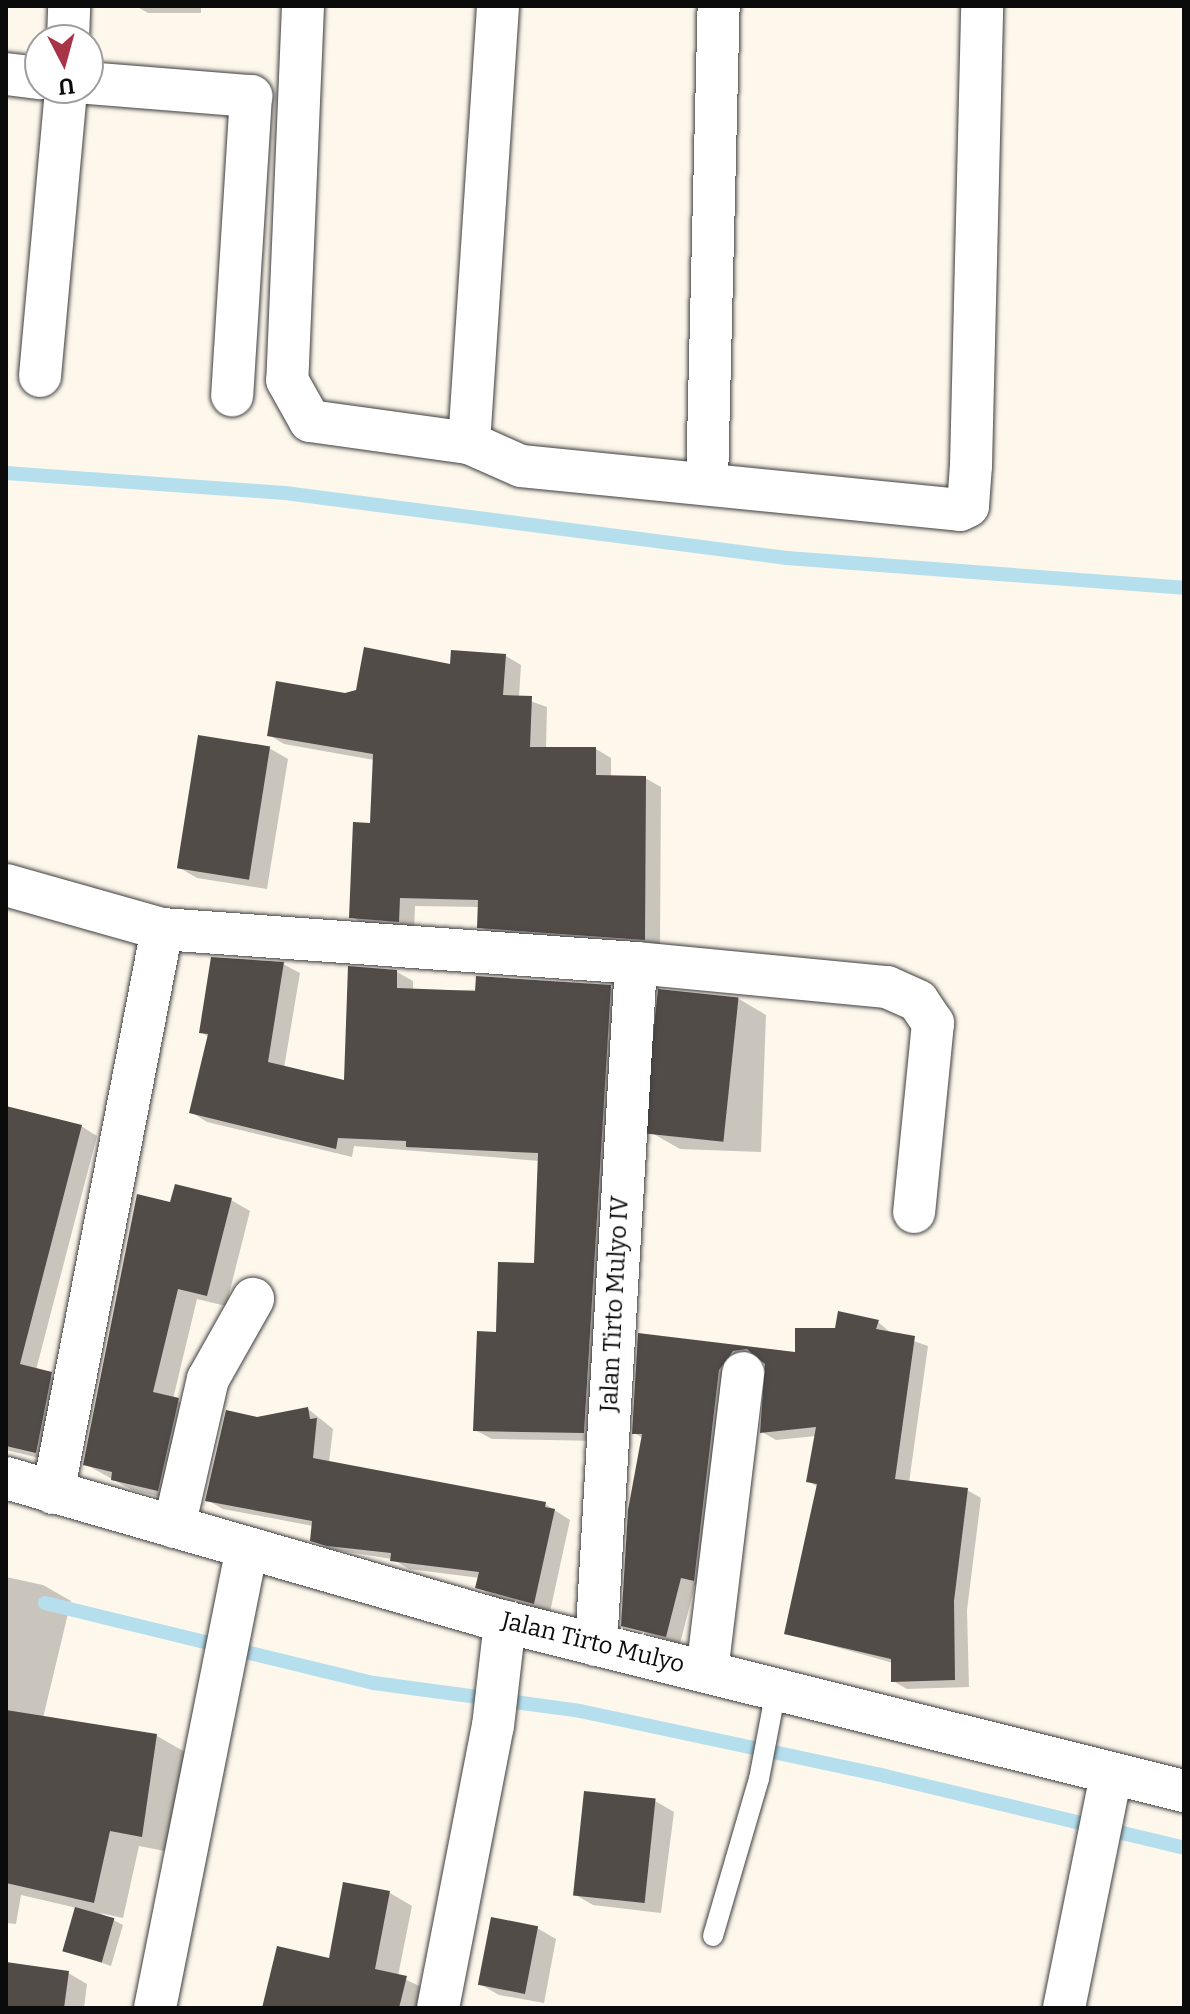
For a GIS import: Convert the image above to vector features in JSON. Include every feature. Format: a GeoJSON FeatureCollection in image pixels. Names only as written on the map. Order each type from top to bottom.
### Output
{"type":"FeatureCollection","features":[{"type":"Feature","properties":{"kind":"street"},"geometry":{"type":"LineString","coordinates":[[303,6],[287,380],[296,403],[310,421],[469,443],[521,466],[960,510],[968,506],[982,6]]}},
{"type":"Feature","properties":{"kind":"street"},"geometry":{"type":"LineString","coordinates":[[469,443],[498,6]]}},
{"type":"Feature","properties":{"kind":"street"},"geometry":{"type":"LineString","coordinates":[[707,483],[719,6]]}},
{"type":"Feature","properties":{"kind":"street"},"geometry":{"type":"LineString","coordinates":[[104,84],[251,96],[232,395]]}},
{"type":"Feature","properties":{"kind":"street"},"geometry":{"type":"LineString","coordinates":[[40,376],[65,104]]}},
{"type":"Feature","properties":{"kind":"street"},"geometry":{"type":"LineString","coordinates":[[6,885],[162,929],[636,963],[887,987],[918,1001],[933,1023],[914,1212]]}},
{"type":"Feature","properties":{"kind":"street"},"geometry":{"type":"LineString","coordinates":[[53,1493],[162,929]]}},
{"type":"Feature","properties":{"kind":"street","name":"Jalan Tirto Mulyo IV"},"geometry":{"type":"LineString","coordinates":[[596,1645],[636,963]]}},
{"type":"Feature","properties":{"kind":"street"},"geometry":{"type":"LineString","coordinates":[[174,1527],[208,1379],[253,1299]]}},
{"type":"Feature","properties":{"kind":"street"},"geometry":{"type":"LineString","coordinates":[[707,1672],[743,1373]]}},
{"type":"Feature","properties":{"kind":"street","name":"Jalan Tirto Mulyo"},"geometry":{"type":"LineString","coordinates":[[6,1478],[505,1622],[707,1672],[773,1709],[1105,1810],[1184,1791]]}},
{"type":"Feature","properties":{"kind":"street"},"geometry":{"type":"LineString","coordinates":[[155,2008],[247,1549]]}},
{"type":"Feature","properties":{"kind":"street"},"geometry":{"type":"LineString","coordinates":[[438,2008],[493,1726],[505,1622]]}},
{"type":"Feature","properties":{"kind":"street"},"geometry":{"type":"LineString","coordinates":[[1064,2008],[1105,1810]]}},
{"type":"Feature","properties":{"kind":"lane"},"geometry":{"type":"LineString","coordinates":[[713,1936],[762,1766],[773,1709]]}},
{"type":"Feature","properties":{"kind":"building"},"geometry":{"type":"Polygon","coordinates":[[[364,647],[450,664],[451,650],[506,654],[503,695],[532,696],[530,747],[596,747],[596,775],[646,776],[645,940],[477,928],[478,900],[400,898],[399,922],[349,918],[353,822],[370,823],[373,754],[267,736],[276,681],[345,693],[356,690],[364,647]]]}},
{"type":"Feature","properties":{"kind":"building"},"geometry":{"type":"Polygon","coordinates":[[[198,735],[270,746],[249,880],[177,868],[198,735]]]}},
{"type":"Feature","properties":{"kind":"building"},"geometry":{"type":"Polygon","coordinates":[[[211,957],[284,962],[268,1062],[344,1080],[348,966],[397,970],[397,988],[475,991],[476,976],[611,985],[584,1433],[473,1431],[477,1331],[496,1332],[498,1262],[534,1263],[538,1153],[406,1147],[406,1141],[338,1138],[336,1149],[189,1113],[208,1034],[199,1033],[211,957]]]}},
{"type":"Feature","properties":{"kind":"building"},"geometry":{"type":"Polygon","coordinates":[[[658,989],[739,997],[723,1142],[643,1133],[658,989]]]}},
{"type":"Feature","properties":{"kind":"building"},"geometry":{"type":"Polygon","coordinates":[[[6,1106],[82,1125],[20,1364],[52,1372],[36,1453],[6,1446],[6,1106]]]}},
{"type":"Feature","properties":{"kind":"building"},"geometry":{"type":"Polygon","coordinates":[[[175,1184],[232,1198],[207,1296],[178,1289],[153,1392],[179,1398],[158,1491],[111,1480],[112,1472],[83,1465],[137,1194],[170,1202],[175,1184]]]}},
{"type":"Feature","properties":{"kind":"building"},"geometry":{"type":"Polygon","coordinates":[[[838,1311],[879,1320],[876,1329],[915,1336],[895,1479],[968,1488],[954,1601],[955,1680],[891,1682],[891,1659],[784,1634],[817,1484],[806,1482],[816,1427],[760,1433],[765,1364],[747,1349],[733,1351],[719,1370],[694,1581],[681,1578],[666,1637],[621,1626],[628,1510],[642,1434],[632,1434],[638,1333],[795,1352],[795,1328],[835,1328],[838,1311]]]}},
{"type":"Feature","properties":{"kind":"building"},"geometry":{"type":"Polygon","coordinates":[[[308,1407],[310,1419],[317,1418],[313,1458],[546,1502],[545,1507],[555,1509],[534,1604],[475,1588],[479,1572],[390,1561],[391,1553],[327,1546],[310,1541],[312,1521],[205,1501],[226,1410],[257,1417],[308,1407]]]}},
{"type":"Feature","properties":{"kind":"building"},"geometry":{"type":"Polygon","coordinates":[[[6,1710],[157,1734],[142,1837],[110,1831],[94,1903],[6,1883],[6,1710]]]}},
{"type":"Feature","properties":{"kind":"building"},"geometry":{"type":"Polygon","coordinates":[[[584,1791],[656,1799],[645,1903],[573,1895],[584,1791]]]}},
{"type":"Feature","properties":{"kind":"building"},"geometry":{"type":"Polygon","coordinates":[[[343,1882],[390,1891],[375,1969],[407,1976],[399,2008],[262,2008],[277,1946],[329,1958],[343,1882]]]}},
{"type":"Feature","properties":{"kind":"building"},"geometry":{"type":"Polygon","coordinates":[[[75,1907],[114,1918],[102,1963],[62,1951],[75,1907]]]}},
{"type":"Feature","properties":{"kind":"building"},"geometry":{"type":"Polygon","coordinates":[[[491,1917],[538,1926],[525,1994],[478,1985],[491,1917]]]}},
{"type":"Feature","properties":{"kind":"building"},"geometry":{"type":"Polygon","coordinates":[[[6,1962],[69,1971],[64,2008],[6,2008],[6,1962]]]}},
{"type":"Feature","properties":{"kind":"waterway"},"geometry":{"type":"LineString","coordinates":[[6,473],[285,493],[787,558],[1184,588]]}},
{"type":"Feature","properties":{"kind":"waterway"},"geometry":{"type":"LineString","coordinates":[[45,1603],[374,1683],[580,1711],[885,1776],[1184,1848]]}}]}
